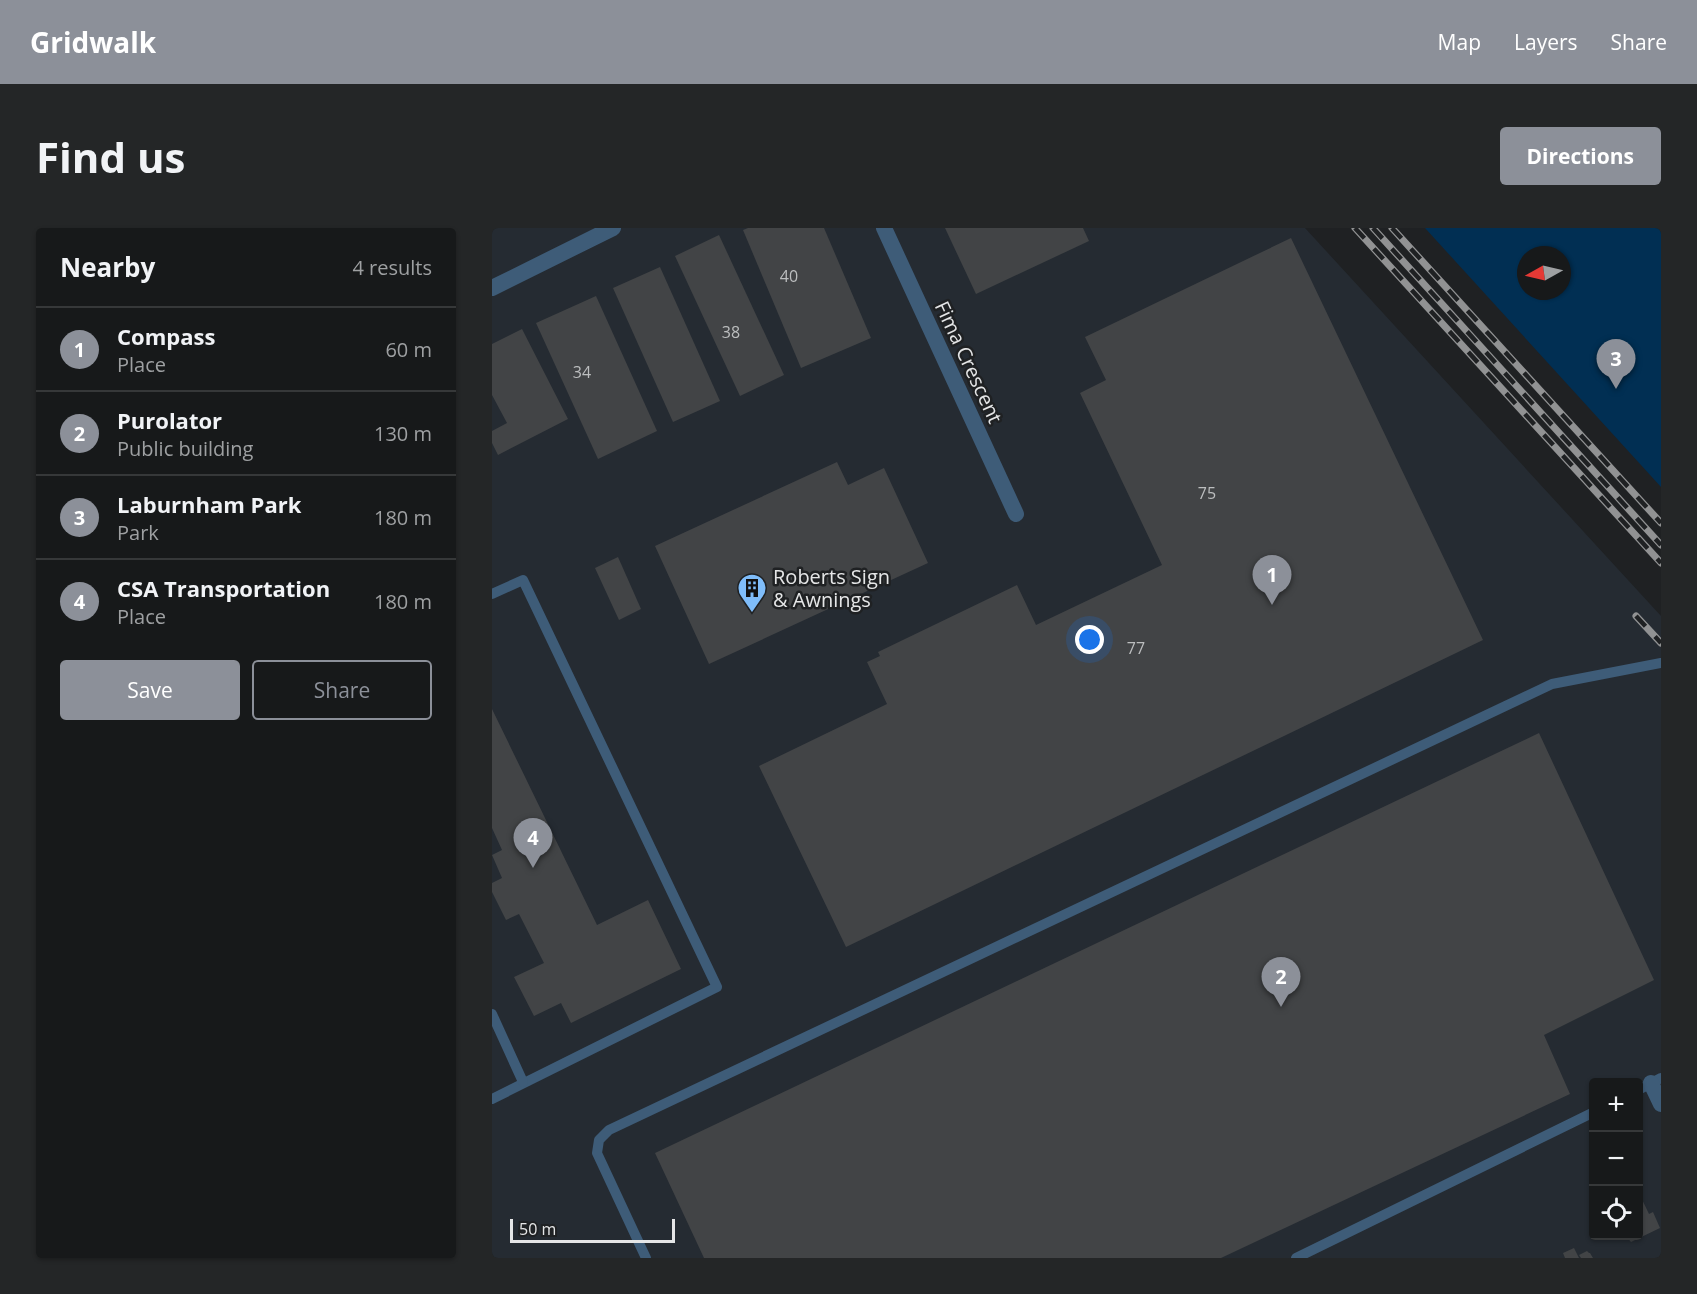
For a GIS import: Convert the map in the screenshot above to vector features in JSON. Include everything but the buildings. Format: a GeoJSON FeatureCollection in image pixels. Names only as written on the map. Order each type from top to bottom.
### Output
{"type":"FeatureCollection","features":[{"type":"Feature","properties":{"kind":"street"},"geometry":{"type":"LineString","coordinates":[[492,288],[613,228]]}},
{"type":"Feature","properties":{"kind":"street","name":"Fima Crescent"},"geometry":{"type":"LineString","coordinates":[[885,228],[1016,514]]}},
{"type":"Feature","properties":{"kind":"street"},"geometry":{"type":"LineString","coordinates":[[1650,1084],[1661,1104]]}},
{"type":"Feature","properties":{"kind":"lane"},"geometry":{"type":"LineString","coordinates":[[492,594],[523,580],[717,987],[492,1099]]}},
{"type":"Feature","properties":{"kind":"lane"},"geometry":{"type":"LineString","coordinates":[[646,1258],[597,1152],[599,1140],[609,1130],[1552,684],[1661,663]]}},
{"type":"Feature","properties":{"kind":"lane"},"geometry":{"type":"LineString","coordinates":[[492,1014],[523,1082]]}},
{"type":"Feature","properties":{"kind":"lane"},"geometry":{"type":"LineString","coordinates":[[1296,1258],[1589,1114]]}},
{"type":"Feature","properties":{"kind":"shaded area"},"geometry":{"type":"Polygon","coordinates":[[[492,228],[1305,228],[1661,616],[1661,1258],[492,1258],[492,228]]]}},
{"type":"Feature","properties":{"kind":"shaded area"},"geometry":{"type":"Polygon","coordinates":[[[1425,228],[1661,228],[1661,487],[1425,228]]]}},
{"type":"Feature","properties":{"kind":"railway"},"geometry":{"type":"LineString","coordinates":[[1355,228],[1661,563]]}},
{"type":"Feature","properties":{"kind":"railway"},"geometry":{"type":"LineString","coordinates":[[1373,228],[1661,545]]}},
{"type":"Feature","properties":{"kind":"railway"},"geometry":{"type":"LineString","coordinates":[[1392,228],[1661,523]]}},
{"type":"Feature","properties":{"kind":"railway"},"geometry":{"type":"LineString","coordinates":[[1636,616],[1661,643]]}},
{"type":"Feature","properties":{"kind":"place","name":"Laburnham Park"},"geometry":{"type":"Point","coordinates":[1616,389]}},
{"type":"Feature","properties":{"kind":"place","name":"Compass"},"geometry":{"type":"Point","coordinates":[1272,605]}},
{"type":"Feature","properties":{"kind":"place","name":"Roberts Sign & Awnings"},"geometry":{"type":"Point","coordinates":[752,614]}},
{"type":"Feature","properties":{"kind":"place","name":"CSA Transportation"},"geometry":{"type":"Point","coordinates":[533,868]}},
{"type":"Feature","properties":{"kind":"place","name":"Purolator"},"geometry":{"type":"Point","coordinates":[1281,1007]}}]}
